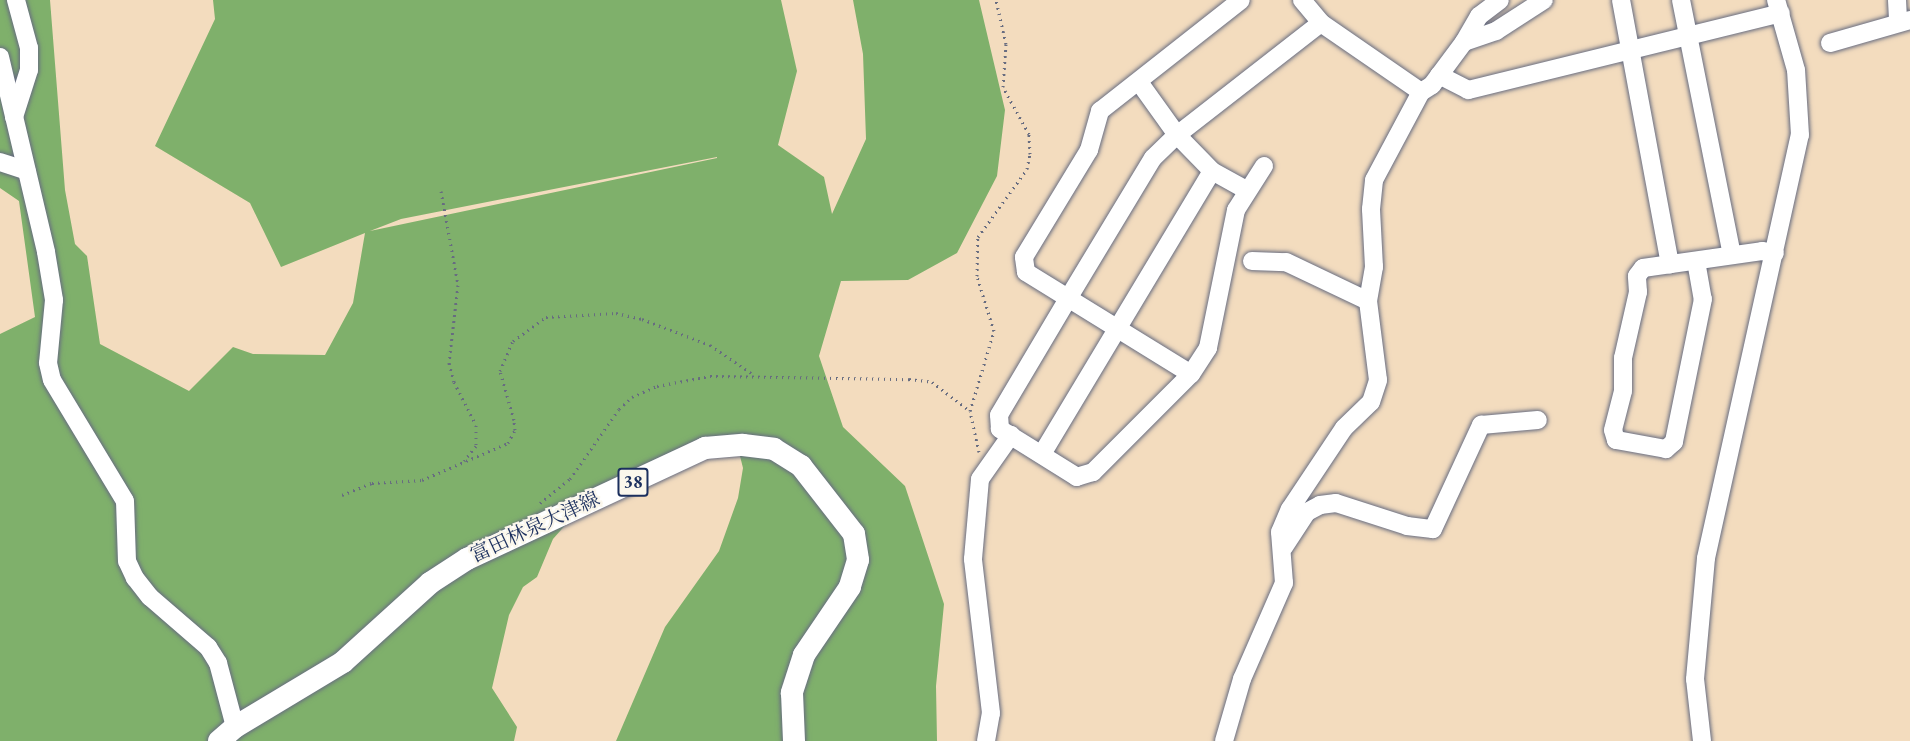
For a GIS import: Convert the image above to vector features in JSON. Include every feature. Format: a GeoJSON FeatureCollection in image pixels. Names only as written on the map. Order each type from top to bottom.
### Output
{"type":"FeatureCollection","features":[{"type":"Feature","properties":{"kind":"main road","name":"富田林泉大津線"},"geometry":{"type":"LineString","coordinates":[[227,734],[343,662],[430,583],[467,559],[705,448],[743,445],[774,449],[801,466],[854,534],[858,560],[850,587],[804,656],[792,693],[794,741]]}},
{"type":"Feature","properties":{"kind":"street"},"geometry":{"type":"LineString","coordinates":[[14,117],[29,70],[29,48],[16,0]]}},
{"type":"Feature","properties":{"kind":"street"},"geometry":{"type":"LineString","coordinates":[[1191,374],[1120,327],[1026,272],[1024,257],[1089,150],[1100,111],[1241,0]]}},
{"type":"Feature","properties":{"kind":"street"},"geometry":{"type":"LineString","coordinates":[[1302,0],[1321,24],[1421,92]]}},
{"type":"Feature","properties":{"kind":"street"},"geometry":{"type":"LineString","coordinates":[[1224,741],[1242,679],[1284,583],[1279,556],[1280,532],[1290,508],[1344,428],[1371,402],[1378,380],[1368,301],[1374,267],[1371,209],[1374,180],[1421,92],[1439,75],[1464,42],[1479,16],[1500,0]]}},
{"type":"Feature","properties":{"kind":"street"},"geometry":{"type":"LineString","coordinates":[[1464,42],[1496,31],[1544,0]]}},
{"type":"Feature","properties":{"kind":"street"},"geometry":{"type":"LineString","coordinates":[[1621,0],[1670,265]]}},
{"type":"Feature","properties":{"kind":"street"},"geometry":{"type":"LineString","coordinates":[[1681,0],[1732,255]]}},
{"type":"Feature","properties":{"kind":"street"},"geometry":{"type":"LineString","coordinates":[[1830,43],[1904,20],[1897,0]]}},
{"type":"Feature","properties":{"kind":"street"},"geometry":{"type":"LineString","coordinates":[[1439,75],[1468,90],[1631,51],[1779,7],[1796,70],[1801,112],[1800,135],[1706,558],[1695,679],[1702,741]]}},
{"type":"Feature","properties":{"kind":"street"},"geometry":{"type":"LineString","coordinates":[[1264,166],[1246,190],[1236,210],[1208,348],[1191,374],[1093,472],[1077,477],[1000,429],[999,416],[1153,158],[1178,135],[1321,24]]}},
{"type":"Feature","properties":{"kind":"street"},"geometry":{"type":"LineString","coordinates":[[0,57],[54,300],[48,363],[52,380],[125,501],[127,561],[135,578],[150,597],[208,647],[218,663],[227,734]]}},
{"type":"Feature","properties":{"kind":"street"},"geometry":{"type":"LineString","coordinates":[[1138,82],[1178,135],[1212,171],[1246,190]]}},
{"type":"Feature","properties":{"kind":"street"},"geometry":{"type":"LineString","coordinates":[[0,162],[27,171]]}},
{"type":"Feature","properties":{"kind":"street"},"geometry":{"type":"LineString","coordinates":[[1042,454],[1212,171]]}},
{"type":"Feature","properties":{"kind":"street"},"geometry":{"type":"LineString","coordinates":[[1696,261],[1703,299],[1674,442],[1666,449],[1616,440],[1613,430],[1623,391],[1623,358],[1638,291],[1636,276],[1643,268],[1732,255],[1775,253]]}},
{"type":"Feature","properties":{"kind":"street"},"geometry":{"type":"LineString","coordinates":[[1252,261],[1286,262],[1368,301]]}},
{"type":"Feature","properties":{"kind":"street"},"geometry":{"type":"LineString","coordinates":[[1279,556],[1307,512],[1320,505],[1336,503],[1407,526],[1433,529],[1458,482],[1481,425],[1538,420]]}},
{"type":"Feature","properties":{"kind":"street"},"geometry":{"type":"LineString","coordinates":[[986,741],[990,713],[973,559],[980,479],[1011,435]]}},
{"type":"Feature","properties":{"kind":"path"},"geometry":{"type":"LineString","coordinates":[[980,479],[979,449],[970,411],[994,331],[977,276],[978,237],[1027,169],[1030,154],[1029,134],[1003,87],[1006,44],[996,0]]}},
{"type":"Feature","properties":{"kind":"path"},"geometry":{"type":"LineString","coordinates":[[441,191],[458,285],[449,363],[454,382],[476,425],[476,446],[463,463]]}},
{"type":"Feature","properties":{"kind":"path"},"geometry":{"type":"LineString","coordinates":[[342,495],[372,483],[422,480],[508,443],[515,430],[500,371],[505,354],[527,328],[546,317],[616,313],[642,319],[710,345],[756,376]]}},
{"type":"Feature","properties":{"kind":"path"},"geometry":{"type":"LineString","coordinates":[[536,506],[570,479],[618,409],[632,397],[657,386],[710,376],[932,382],[970,411]]}},
{"type":"Feature","properties":{"kind":"green space"},"geometry":{"type":"Polygon","coordinates":[[[0,0],[50,0],[65,190],[75,244],[87,256],[100,344],[189,391],[233,347],[253,354],[325,355],[353,303],[365,233],[281,267],[250,203],[155,146],[215,19],[213,0],[781,0],[797,71],[778,145],[824,177],[832,214],[866,139],[863,54],[853,0],[979,0],[1005,110],[997,176],[957,253],[908,280],[841,281],[819,356],[843,427],[905,486],[944,604],[936,686],[937,741],[616,741],[665,627],[719,551],[738,498],[743,468],[740,456],[726,447],[698,439],[633,473],[568,522],[553,539],[537,577],[523,587],[509,615],[492,688],[517,727],[514,741],[0,741],[0,334],[35,317],[19,201],[0,188],[0,0]],[[717,158],[401,219],[370,231],[717,158]]]}}]}
